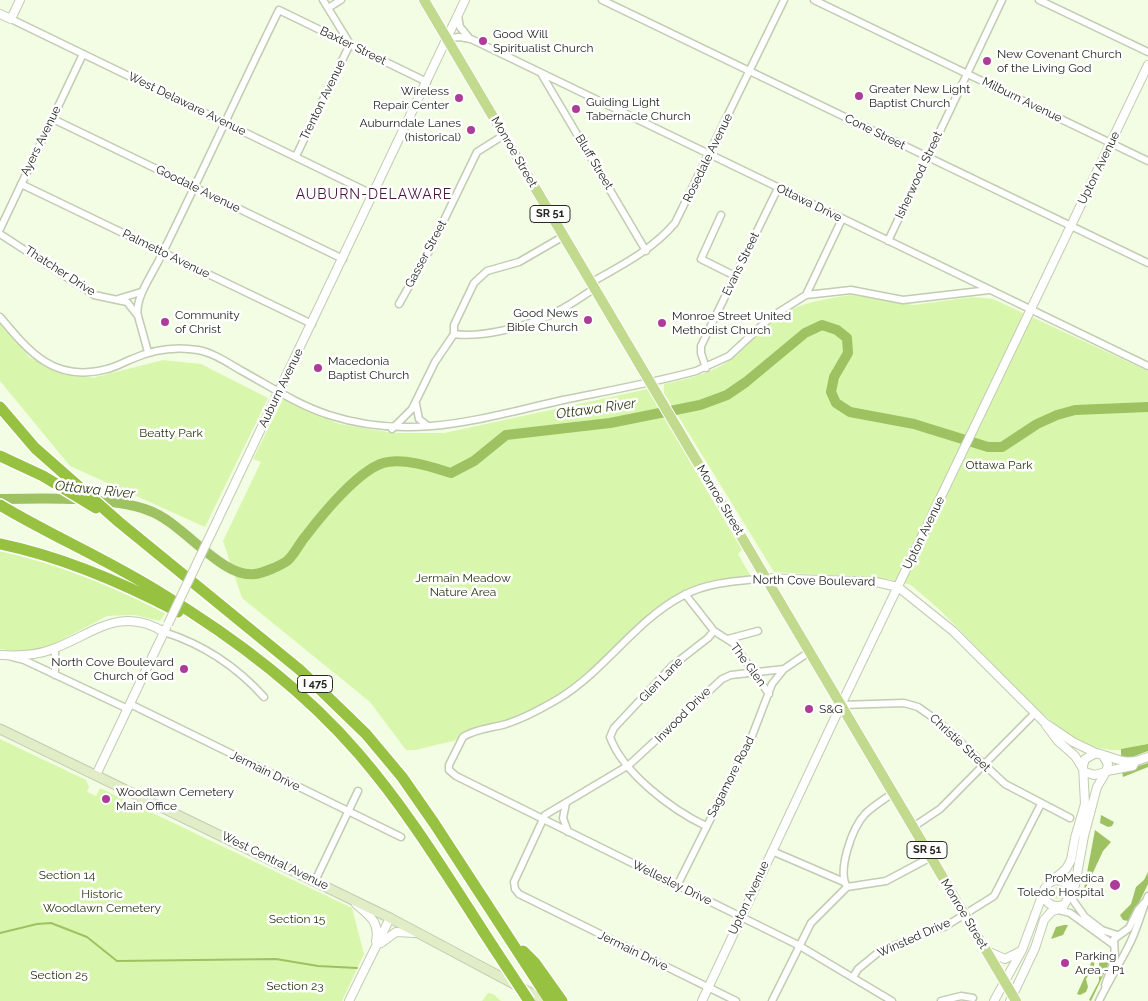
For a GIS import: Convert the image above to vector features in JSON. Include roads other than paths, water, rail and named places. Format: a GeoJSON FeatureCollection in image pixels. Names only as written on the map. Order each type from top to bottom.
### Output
{"type":"FeatureCollection","features":[{"type":"Feature","properties":{"kind":"highway"},"geometry":{"type":"LineString","coordinates":[[0,407],[35,448],[122,524]]}},
{"type":"Feature","properties":{"kind":"highway"},"geometry":{"type":"LineString","coordinates":[[0,456],[26,468],[122,524]]}},
{"type":"Feature","properties":{"kind":"highway"},"geometry":{"type":"LineString","coordinates":[[0,505],[33,525],[158,591],[235,642]]}},
{"type":"Feature","properties":{"kind":"highway","name":"I 475"},"geometry":{"type":"LineString","coordinates":[[122,524],[300,670],[366,734],[422,806],[550,1001]]}},
{"type":"Feature","properties":{"kind":"highway"},"geometry":{"type":"LineString","coordinates":[[0,544],[51,556],[121,583],[235,642]]}},
{"type":"Feature","properties":{"kind":"highway","name":"I 475"},"geometry":{"type":"LineString","coordinates":[[235,642],[296,690],[358,752],[407,815],[529,1001]]}},
{"type":"Feature","properties":{"kind":"highway"},"geometry":{"type":"LineString","coordinates":[[516,947],[528,955],[544,974],[562,1001]]}},
{"type":"Feature","properties":{"kind":"main road","name":"Monroe Street"},"geometry":{"type":"LineString","coordinates":[[424,0],[1013,999]]}},
{"type":"Feature","properties":{"kind":"main road","name":"West Central Avenue"},"geometry":{"type":"LineString","coordinates":[[0,729],[348,897],[420,933],[546,1001]]}},
{"type":"Feature","properties":{"kind":"street"},"geometry":{"type":"LineString","coordinates":[[11,19],[20,0]]}},
{"type":"Feature","properties":{"kind":"street"},"geometry":{"type":"LineString","coordinates":[[323,0],[350,44]]}},
{"type":"Feature","properties":{"kind":"street"},"geometry":{"type":"LineString","coordinates":[[328,8],[341,0]]}},
{"type":"Feature","properties":{"kind":"street","name":"Auburn Avenue"},"geometry":{"type":"LineString","coordinates":[[96,775],[466,0]]}},
{"type":"Feature","properties":{"kind":"street","name":"Cone Street"},"geometry":{"type":"LineString","coordinates":[[602,0],[1148,263]]}},
{"type":"Feature","properties":{"kind":"street","name":"Rosedale Avenue"},"geometry":{"type":"LineString","coordinates":[[454,334],[468,336],[536,320],[561,309],[593,285],[658,242],[675,223],[710,155],[784,0]]}},
{"type":"Feature","properties":{"kind":"street","name":"Milburn Avenue"},"geometry":{"type":"LineString","coordinates":[[814,0],[1148,161]]}},
{"type":"Feature","properties":{"kind":"street","name":"Isherwood Street"},"geometry":{"type":"LineString","coordinates":[[888,241],[1002,0]]}},
{"type":"Feature","properties":{"kind":"street"},"geometry":{"type":"LineString","coordinates":[[1039,0],[1148,52]]}},
{"type":"Feature","properties":{"kind":"street","name":"Baxter Street"},"geometry":{"type":"LineString","coordinates":[[224,121],[278,10],[427,82]]}},
{"type":"Feature","properties":{"kind":"street","name":"West Delaware Avenue"},"geometry":{"type":"LineString","coordinates":[[0,14],[374,195]]}},
{"type":"Feature","properties":{"kind":"street"},"geometry":{"type":"LineString","coordinates":[[458,16],[460,27],[471,39]]}},
{"type":"Feature","properties":{"kind":"street","name":"Ottawa Drive"},"geometry":{"type":"LineString","coordinates":[[447,38],[471,39],[1148,366]]}},
{"type":"Feature","properties":{"kind":"street","name":"Trenton Avenue"},"geometry":{"type":"LineString","coordinates":[[296,156],[350,44]]}},
{"type":"Feature","properties":{"kind":"street","name":"Ayers Avenue"},"geometry":{"type":"LineString","coordinates":[[0,229],[83,54]]}},
{"type":"Feature","properties":{"kind":"street","name":"Upton Avenue"},"geometry":{"type":"LineString","coordinates":[[702,1001],[841,705],[1148,66]]}},
{"type":"Feature","properties":{"kind":"street","name":"Bluff Street"},"geometry":{"type":"LineString","coordinates":[[542,74],[646,251]]}},
{"type":"Feature","properties":{"kind":"street","name":"Goodale Avenue"},"geometry":{"type":"LineString","coordinates":[[53,119],[343,259]]}},
{"type":"Feature","properties":{"kind":"street"},"geometry":{"type":"LineString","coordinates":[[148,352],[136,306],[142,291],[164,252],[224,121]]}},
{"type":"Feature","properties":{"kind":"street","name":"Gasser Street"},"geometry":{"type":"LineString","coordinates":[[400,304],[429,252],[477,152],[504,135]]}},
{"type":"Feature","properties":{"kind":"street","name":"Palmetto Avenue"},"geometry":{"type":"LineString","coordinates":[[21,184],[312,324]]}},
{"type":"Feature","properties":{"kind":"street","name":"Evans Street"},"geometry":{"type":"LineString","coordinates":[[706,368],[701,353],[704,340],[778,188]]}},
{"type":"Feature","properties":{"kind":"street"},"geometry":{"type":"LineString","coordinates":[[721,215],[701,260],[736,276]]}},
{"type":"Feature","properties":{"kind":"street"},"geometry":{"type":"LineString","coordinates":[[806,295],[842,219]]}},
{"type":"Feature","properties":{"kind":"street","name":"Thatcher Drive"},"geometry":{"type":"LineString","coordinates":[[0,234],[94,294],[127,302],[138,316]]}},
{"type":"Feature","properties":{"kind":"street"},"geometry":{"type":"LineString","coordinates":[[392,429],[412,409],[435,362],[454,334],[454,326],[463,302],[481,274],[519,262],[564,236]]}},
{"type":"Feature","properties":{"kind":"street"},"geometry":{"type":"LineString","coordinates":[[0,317],[36,358],[58,368],[80,372],[108,370],[148,352],[172,347],[200,350],[296,402],[330,415],[392,429],[467,422],[652,385],[706,368],[729,356],[771,316],[806,295],[851,290],[904,300],[989,290]]}},
{"type":"Feature","properties":{"kind":"street"},"geometry":{"type":"LineString","coordinates":[[117,299],[142,291]]}},
{"type":"Feature","properties":{"kind":"street"},"geometry":{"type":"LineString","coordinates":[[416,400],[416,414],[423,424],[429,427]]}},
{"type":"Feature","properties":{"kind":"street","name":"North Cove Boulevard"},"geometry":{"type":"LineString","coordinates":[[449,770],[449,764],[463,737],[533,714],[560,698],[592,673],[666,605],[686,594],[727,582],[766,578],[876,582],[898,587],[953,631],[1045,723],[1054,736],[1075,756],[1084,769]]}},
{"type":"Feature","properties":{"kind":"street","name":"The Glen"},"geometry":{"type":"LineString","coordinates":[[686,594],[714,631],[728,639],[743,657],[768,694]]}},
{"type":"Feature","properties":{"kind":"street"},"geometry":{"type":"LineString","coordinates":[[2,655],[38,654],[107,624],[123,620],[143,622],[223,660],[238,670],[264,696]]}},
{"type":"Feature","properties":{"kind":"street","name":"Glen Lane"},"geometry":{"type":"LineString","coordinates":[[629,765],[612,742],[611,732],[672,666],[708,638],[714,631]]}},
{"type":"Feature","properties":{"kind":"street"},"geometry":{"type":"LineString","coordinates":[[728,639],[758,631]]}},
{"type":"Feature","properties":{"kind":"street"},"geometry":{"type":"LineString","coordinates":[[55,648],[55,675]]}},
{"type":"Feature","properties":{"kind":"street","name":"Inwood Drive"},"geometry":{"type":"LineString","coordinates":[[515,879],[545,815],[629,765],[713,685],[731,675],[784,669],[809,652]]}},
{"type":"Feature","properties":{"kind":"street","name":"Jermain Drive"},"geometry":{"type":"LineString","coordinates":[[2,655],[24,660],[129,707],[401,837]]}},
{"type":"Feature","properties":{"kind":"street","name":"Sagamore Road"},"geometry":{"type":"LineString","coordinates":[[677,886],[752,736],[772,684],[784,669]]}},
{"type":"Feature","properties":{"kind":"street","name":"Christie Street"},"geometry":{"type":"LineString","coordinates":[[841,705],[904,703],[918,707],[938,721],[1005,784],[1070,818]]}},
{"type":"Feature","properties":{"kind":"street"},"geometry":{"type":"LineString","coordinates":[[913,827],[940,809],[1035,713]]}},
{"type":"Feature","properties":{"kind":"street","name":"North Cove Boulevard"},"geometry":{"type":"LineString","coordinates":[[1045,723],[1073,742],[1116,761],[1135,762],[1148,757]]}},
{"type":"Feature","properties":{"kind":"street"},"geometry":{"type":"LineString","coordinates":[[994,1001],[1022,950],[1047,886],[1066,869],[1071,860],[1076,834],[1086,804],[1084,769],[1087,758],[1100,754],[1108,762],[1106,771],[1097,789],[1082,842],[1078,876],[1071,895],[1065,904],[1044,920],[1035,948],[1013,999]]}},
{"type":"Feature","properties":{"kind":"street","name":"North Cove Boulevard"},"geometry":{"type":"LineString","coordinates":[[1106,771],[1133,766],[1135,762]]}},
{"type":"Feature","properties":{"kind":"street"},"geometry":{"type":"LineString","coordinates":[[629,765],[654,794],[671,807],[706,826]]}},
{"type":"Feature","properties":{"kind":"street"},"geometry":{"type":"LineString","coordinates":[[1084,769],[1094,775],[1106,771]]}},
{"type":"Feature","properties":{"kind":"street","name":"Wellesley Drive"},"geometry":{"type":"LineString","coordinates":[[449,770],[456,776],[798,945],[892,1001]]}},
{"type":"Feature","properties":{"kind":"street"},"geometry":{"type":"LineString","coordinates":[[315,881],[358,791]]}},
{"type":"Feature","properties":{"kind":"street"},"geometry":{"type":"LineString","coordinates":[[772,1001],[798,945],[811,923],[845,884],[849,844],[859,822],[875,805],[893,793]]}},
{"type":"Feature","properties":{"kind":"street"},"geometry":{"type":"LineString","coordinates":[[566,803],[563,818],[568,832]]}},
{"type":"Feature","properties":{"kind":"street","name":"Winsted Drive"},"geometry":{"type":"LineString","coordinates":[[852,977],[880,951],[932,932],[988,900],[998,891],[1041,804]]}},
{"type":"Feature","properties":{"kind":"street"},"geometry":{"type":"LineString","coordinates":[[772,851],[845,884],[886,881],[931,857]]}},
{"type":"Feature","properties":{"kind":"street","name":"Jermain Drive"},"geometry":{"type":"LineString","coordinates":[[515,879],[514,886],[519,894],[736,1001]]}},
{"type":"Feature","properties":{"kind":"street"},"geometry":{"type":"LineString","coordinates":[[1065,904],[1055,906],[1048,902],[1045,896],[1047,886],[1056,880],[1069,886],[1071,895],[1083,915],[1104,931],[1126,936],[1128,945]]}},
{"type":"Feature","properties":{"kind":"street"},"geometry":{"type":"LineString","coordinates":[[348,897],[374,919],[377,936],[373,952]]}},
{"type":"Feature","properties":{"kind":"street"},"geometry":{"type":"LineString","coordinates":[[1106,987],[1114,961],[1118,935],[1129,928],[1147,899]]}},
{"type":"Feature","properties":{"kind":"street"},"geometry":{"type":"LineString","coordinates":[[1099,1001],[1128,945],[1147,899]]}},
{"type":"Feature","properties":{"kind":"street"},"geometry":{"type":"LineString","coordinates":[[1056,910],[1070,913],[1120,950],[1128,945]]}},
{"type":"Feature","properties":{"kind":"street"},"geometry":{"type":"LineString","coordinates":[[350,1001],[390,918]]}},
{"type":"Feature","properties":{"kind":"street"},"geometry":{"type":"LineString","coordinates":[[373,952],[384,939],[396,932],[420,933]]}},
{"type":"Feature","properties":{"kind":"street"},"geometry":{"type":"LineString","coordinates":[[986,951],[1005,959],[1022,950]]}},
{"type":"Feature","properties":{"kind":"street"},"geometry":{"type":"LineString","coordinates":[[941,1001],[962,996],[973,998]]}},
{"type":"Feature","properties":{"kind":"waterway","name":"Ottawa River"},"geometry":{"type":"LineString","coordinates":[[0,499],[97,500],[134,506],[163,517],[229,568],[242,573],[255,574],[267,571],[287,561],[321,517],[343,493],[366,472],[378,465],[396,461],[420,464],[451,473],[474,461],[506,435],[610,423],[700,405],[727,395],[746,382],[805,333],[822,325],[837,330],[847,338],[848,353],[834,377],[831,392],[836,403],[850,412],[914,424],[988,447],[1002,447],[1037,424],[1057,415],[1075,410],[1148,407]]}},
{"type":"Feature","properties":{"kind":"waterway"},"geometry":{"type":"LineString","coordinates":[[0,933],[37,924],[51,923],[87,937],[117,961],[276,959],[318,966],[357,968]]}},
{"type":"Feature","properties":{"kind":"place","name":"Good Will Spiritualist Church"},"geometry":{"type":"Point","coordinates":[483,41]}},
{"type":"Feature","properties":{"kind":"place","name":"New Covenant Church of the Living God"},"geometry":{"type":"Point","coordinates":[987,61]}},
{"type":"Feature","properties":{"kind":"place","name":"Greater New Light Baptist Church"},"geometry":{"type":"Point","coordinates":[859,96]}},
{"type":"Feature","properties":{"kind":"place","name":"Wireless Repair Center"},"geometry":{"type":"Point","coordinates":[459,98]}},
{"type":"Feature","properties":{"kind":"place","name":"Guiding Light Tabernacle Church"},"geometry":{"type":"Point","coordinates":[576,109]}},
{"type":"Feature","properties":{"kind":"place","name":"Auburndale Lanes (historical)"},"geometry":{"type":"Point","coordinates":[471,130]}},
{"type":"Feature","properties":{"kind":"place","name":"Good News Bible Church"},"geometry":{"type":"Point","coordinates":[588,320]}},
{"type":"Feature","properties":{"kind":"place","name":"Community of Christ"},"geometry":{"type":"Point","coordinates":[165,322]}},
{"type":"Feature","properties":{"kind":"place","name":"Monroe Street United Methodist Church"},"geometry":{"type":"Point","coordinates":[662,323]}},
{"type":"Feature","properties":{"kind":"place","name":"Macedonia Baptist Church"},"geometry":{"type":"Point","coordinates":[318,368]}},
{"type":"Feature","properties":{"kind":"place","name":"North Cove Boulevard Church of God"},"geometry":{"type":"Point","coordinates":[184,669]}},
{"type":"Feature","properties":{"kind":"place","name":"S&G"},"geometry":{"type":"Point","coordinates":[809,709]}},
{"type":"Feature","properties":{"kind":"place","name":"Woodlawn Cemetery Main Office"},"geometry":{"type":"Point","coordinates":[106,799]}},
{"type":"Feature","properties":{"kind":"place","name":"ProMedica Toledo Hospital"},"geometry":{"type":"Point","coordinates":[1115,885]}},
{"type":"Feature","properties":{"kind":"place","name":"Parking Area - P1"},"geometry":{"type":"Point","coordinates":[1065,963]}},
{"type":"Feature","properties":{"kind":"district","name":"AUBURN-DELAWARE"},"geometry":{"type":"Point","coordinates":[374,195]}},
{"type":"Feature","properties":{"kind":"park label","name":"Beatty Park"},"geometry":{"type":"Point","coordinates":[171,433]}},
{"type":"Feature","properties":{"kind":"park label","name":"Ottawa Park"},"geometry":{"type":"Point","coordinates":[999,465]}},
{"type":"Feature","properties":{"kind":"park label","name":"Jermain Meadow Nature Area"},"geometry":{"type":"Point","coordinates":[463,585]}},
{"type":"Feature","properties":{"kind":"park label","name":"Section 14"},"geometry":{"type":"Point","coordinates":[67,875]}},
{"type":"Feature","properties":{"kind":"park label","name":"Historic Woodlawn Cemetery"},"geometry":{"type":"Point","coordinates":[102,901]}},
{"type":"Feature","properties":{"kind":"park label","name":"Section 15"},"geometry":{"type":"Point","coordinates":[297,919]}},
{"type":"Feature","properties":{"kind":"park label","name":"Section 25"},"geometry":{"type":"Point","coordinates":[59,975]}},
{"type":"Feature","properties":{"kind":"park label","name":"Section 23"},"geometry":{"type":"Point","coordinates":[295,986]}}]}
